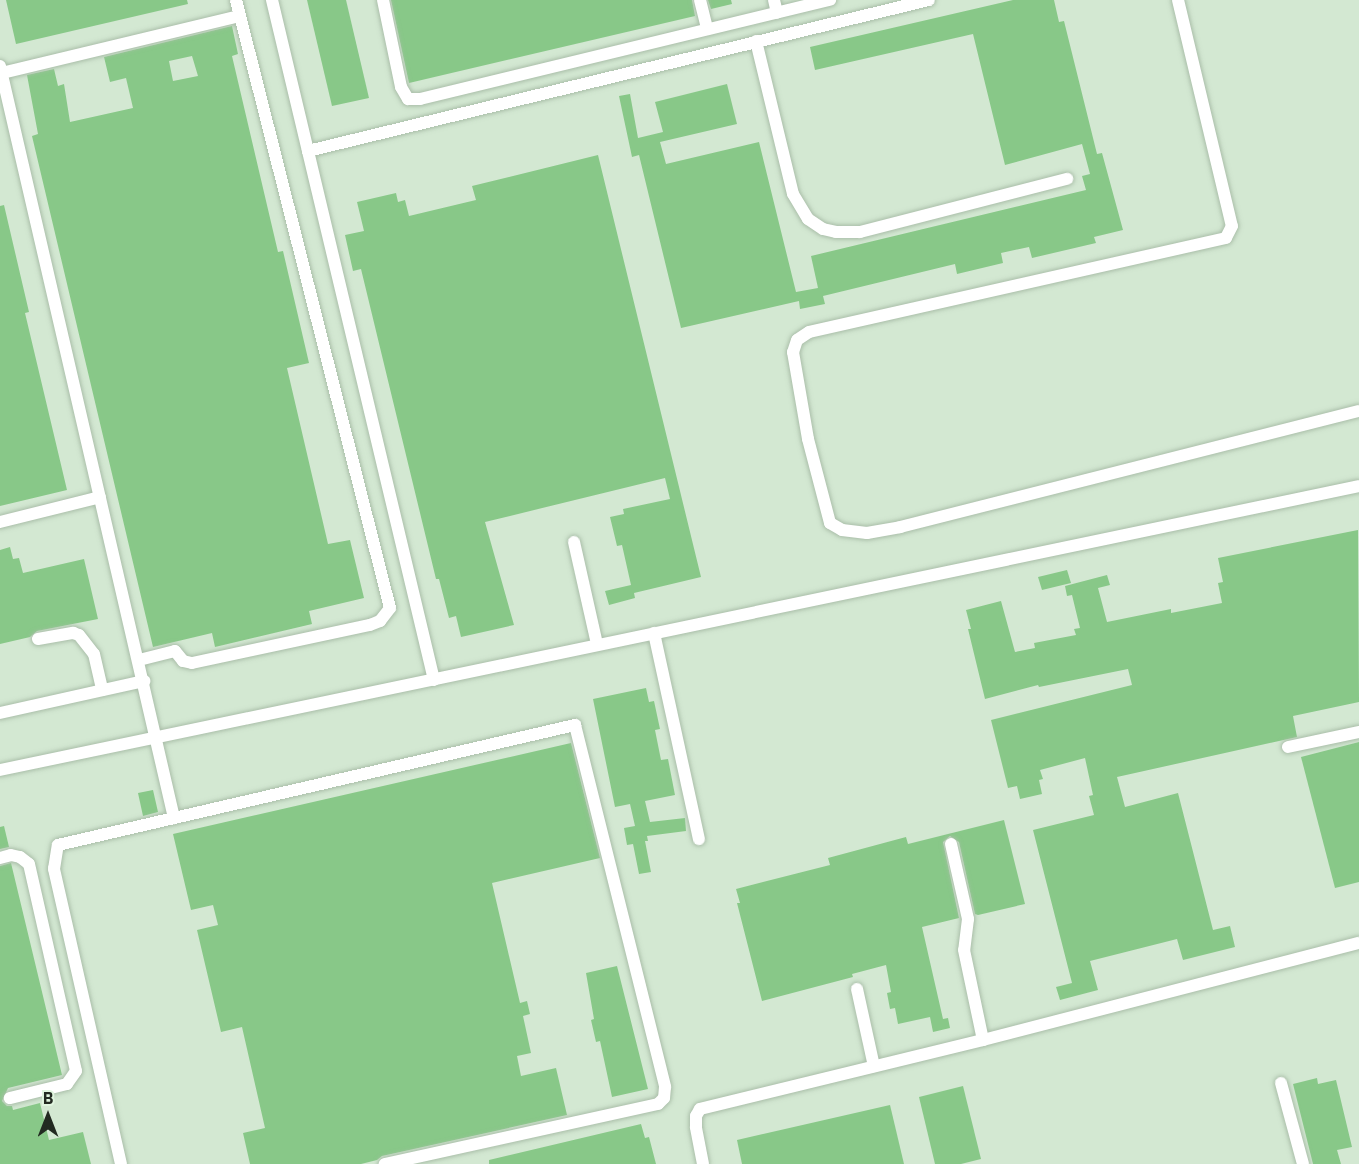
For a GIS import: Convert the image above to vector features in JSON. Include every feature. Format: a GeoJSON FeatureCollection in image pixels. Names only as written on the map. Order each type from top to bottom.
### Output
{"type":"FeatureCollection","features":[{"type":"Feature","properties":{"kind":"lane"},"geometry":{"type":"LineString","coordinates":[[139,660],[175,651],[183,661],[192,663],[370,625],[380,621],[390,608],[236,0]]}},
{"type":"Feature","properties":{"kind":"lane"},"geometry":{"type":"LineString","coordinates":[[272,0],[434,680]]}},
{"type":"Feature","properties":{"kind":"lane"},"geometry":{"type":"LineString","coordinates":[[383,0],[401,87],[408,99],[420,99],[706,29],[775,6],[830,0]]}},
{"type":"Feature","properties":{"kind":"lane"},"geometry":{"type":"LineString","coordinates":[[700,0],[706,29]]}},
{"type":"Feature","properties":{"kind":"lane"},"geometry":{"type":"LineString","coordinates":[[309,151],[756,40],[929,0]]}},
{"type":"Feature","properties":{"kind":"lane"},"geometry":{"type":"LineString","coordinates":[[1178,0],[1232,226],[1226,238],[809,332],[797,340],[793,352],[808,439],[830,523],[842,530],[867,533],[900,527],[1359,411]]}},
{"type":"Feature","properties":{"kind":"lane"},"geometry":{"type":"LineString","coordinates":[[174,818],[158,739],[100,497],[6,118],[1,69],[239,16]]}},
{"type":"Feature","properties":{"kind":"lane"},"geometry":{"type":"LineString","coordinates":[[756,40],[793,194],[808,219],[823,229],[836,232],[860,232],[1067,179]]}},
{"type":"Feature","properties":{"kind":"lane"},"geometry":{"type":"LineString","coordinates":[[0,770],[158,739],[597,644],[1359,486]]}},
{"type":"Feature","properties":{"kind":"lane"},"geometry":{"type":"LineString","coordinates":[[0,522],[100,497]]}},
{"type":"Feature","properties":{"kind":"lane"},"geometry":{"type":"LineString","coordinates":[[574,542],[597,644]]}},
{"type":"Feature","properties":{"kind":"lane"},"geometry":{"type":"LineString","coordinates":[[38,639],[73,633],[80,635],[94,654],[102,690]]}},
{"type":"Feature","properties":{"kind":"lane"},"geometry":{"type":"LineString","coordinates":[[654,633],[699,839]]}},
{"type":"Feature","properties":{"kind":"lane"},"geometry":{"type":"LineString","coordinates":[[0,713],[144,681]]}},
{"type":"Feature","properties":{"kind":"lane"},"geometry":{"type":"LineString","coordinates":[[121,1164],[54,869],[58,845],[575,725],[665,1087],[664,1098],[658,1104],[384,1164]]}},
{"type":"Feature","properties":{"kind":"lane"},"geometry":{"type":"LineString","coordinates":[[1287,747],[1359,732]]}},
{"type":"Feature","properties":{"kind":"lane"},"geometry":{"type":"LineString","coordinates":[[951,844],[968,919],[964,950],[983,1040]]}},
{"type":"Feature","properties":{"kind":"lane"},"geometry":{"type":"LineString","coordinates":[[0,858],[11,855],[20,857],[29,864],[76,1071],[68,1084],[10,1098]]}},
{"type":"Feature","properties":{"kind":"lane"},"geometry":{"type":"LineString","coordinates":[[703,1164],[696,1127],[696,1116],[700,1108],[983,1040],[1359,943]]}},
{"type":"Feature","properties":{"kind":"lane"},"geometry":{"type":"LineString","coordinates":[[857,989],[874,1066]]}},
{"type":"Feature","properties":{"kind":"lane"},"geometry":{"type":"LineString","coordinates":[[1281,1083],[1303,1164]]}},
{"type":"Feature","properties":{"kind":"building"},"geometry":{"type":"Polygon","coordinates":[[[6,0],[187,0],[188,4],[16,44],[6,0]]]}},
{"type":"Feature","properties":{"kind":"building"},"geometry":{"type":"Polygon","coordinates":[[[307,0],[346,0],[369,98],[332,106],[307,0]]]}},
{"type":"Feature","properties":{"kind":"building"},"geometry":{"type":"Polygon","coordinates":[[[391,0],[692,0],[695,16],[409,83],[391,0]]]}},
{"type":"Feature","properties":{"kind":"building"},"geometry":{"type":"Polygon","coordinates":[[[708,0],[731,0],[732,4],[711,9],[708,0]]]}},
{"type":"Feature","properties":{"kind":"building"},"geometry":{"type":"Polygon","coordinates":[[[1013,0],[1054,0],[1059,22],[1064,21],[1097,154],[1102,153],[1123,230],[1094,237],[1096,243],[1032,258],[1029,247],[1001,253],[1003,263],[957,274],[955,264],[823,296],[825,304],[800,309],[799,301],[681,328],[639,155],[632,157],[619,96],[630,94],[638,138],[663,132],[655,102],[727,84],[737,124],[660,142],[666,164],[759,142],[796,292],[818,288],[811,256],[1086,190],[1082,176],[1090,174],[1082,144],[1005,165],[973,34],[815,70],[810,47],[1013,0]]]}},
{"type":"Feature","properties":{"kind":"building"},"geometry":{"type":"Polygon","coordinates":[[[232,26],[238,54],[232,56],[278,252],[283,251],[309,363],[287,368],[328,544],[350,540],[364,598],[309,611],[312,624],[215,647],[212,633],[153,647],[32,136],[38,134],[27,75],[54,69],[58,86],[64,84],[70,122],[133,108],[126,78],[110,82],[104,57],[232,26]],[[192,56],[169,61],[173,81],[198,76],[192,56]]]}},
{"type":"Feature","properties":{"kind":"building"},"geometry":{"type":"Polygon","coordinates":[[[598,155],[701,577],[634,593],[635,598],[609,605],[605,591],[631,585],[622,545],[617,546],[610,517],[624,514],[623,509],[670,499],[665,478],[485,522],[514,625],[461,637],[456,616],[449,618],[439,579],[436,579],[361,269],[353,271],[345,235],[364,231],[357,202],[396,193],[398,202],[405,200],[409,216],[476,200],[472,186],[598,155]]]}},
{"type":"Feature","properties":{"kind":"building"},"geometry":{"type":"Polygon","coordinates":[[[4,205],[29,312],[25,313],[67,490],[0,506],[0,206],[4,205]]]}},
{"type":"Feature","properties":{"kind":"building"},"geometry":{"type":"Polygon","coordinates":[[[1358,530],[1359,702],[1293,716],[1297,737],[1117,777],[1125,807],[1178,793],[1213,930],[1230,926],[1235,947],[1183,960],[1177,939],[1090,961],[1098,990],[1060,1000],[1056,987],[1072,983],[1033,830],[1094,815],[1089,796],[1093,795],[1085,758],[1040,770],[1043,779],[1039,780],[1042,794],[1020,799],[1017,786],[1008,788],[991,720],[1132,685],[1128,669],[1039,687],[1038,685],[985,699],[968,629],[971,629],[966,610],[1001,601],[1015,652],[1035,648],[1034,643],[1076,635],[1074,629],[1080,628],[1072,595],[1067,596],[1065,586],[1107,575],[1110,585],[1098,588],[1107,622],[1171,609],[1171,613],[1222,603],[1218,583],[1223,582],[1218,558],[1358,530]]]}},
{"type":"Feature","properties":{"kind":"building"},"geometry":{"type":"Polygon","coordinates":[[[10,547],[13,559],[19,558],[23,573],[84,559],[98,619],[37,631],[30,637],[0,644],[0,550],[10,547]]]}},
{"type":"Feature","properties":{"kind":"building"},"geometry":{"type":"Polygon","coordinates":[[[1067,570],[1071,583],[1042,590],[1038,577],[1067,570]]]}},
{"type":"Feature","properties":{"kind":"building"},"geometry":{"type":"Polygon","coordinates":[[[646,688],[649,702],[654,701],[660,729],[655,730],[661,760],[668,759],[675,795],[645,801],[650,822],[685,818],[686,831],[647,836],[648,841],[645,841],[651,872],[639,874],[633,844],[627,845],[624,828],[635,826],[630,804],[615,807],[593,699],[646,688]]]}},
{"type":"Feature","properties":{"kind":"building"},"geometry":{"type":"Polygon","coordinates":[[[1359,742],[1359,882],[1335,888],[1301,757],[1359,742]]]}},
{"type":"Feature","properties":{"kind":"building"},"geometry":{"type":"Polygon","coordinates":[[[571,743],[600,858],[492,883],[520,1003],[527,1001],[530,1014],[523,1016],[531,1053],[517,1056],[521,1076],[556,1068],[567,1115],[382,1156],[377,1160],[361,1164],[250,1164],[243,1133],[265,1128],[242,1027],[221,1032],[197,930],[218,925],[213,905],[191,910],[173,834],[571,743]]]}},
{"type":"Feature","properties":{"kind":"building"},"geometry":{"type":"Polygon","coordinates":[[[153,790],[158,812],[143,816],[138,793],[153,790]]]}},
{"type":"Feature","properties":{"kind":"building"},"geometry":{"type":"Polygon","coordinates":[[[1004,820],[1025,904],[975,914],[959,842],[950,836],[943,842],[959,918],[922,927],[943,1019],[948,1018],[950,1028],[933,1032],[930,1017],[898,1024],[895,1008],[890,1009],[887,993],[891,992],[886,965],[852,974],[853,977],[762,1001],[737,903],[740,903],[736,889],[830,865],[828,858],[906,837],[908,844],[1004,820]]]}},
{"type":"Feature","properties":{"kind":"building"},"geometry":{"type":"Polygon","coordinates":[[[4,826],[9,847],[0,849],[0,827],[4,826]]]}},
{"type":"Feature","properties":{"kind":"building"},"geometry":{"type":"Polygon","coordinates":[[[11,863],[62,1075],[8,1088],[2,1101],[7,1106],[12,1106],[13,1110],[40,1103],[49,1140],[83,1132],[91,1164],[0,1164],[0,866],[11,863]]]}},
{"type":"Feature","properties":{"kind":"building"},"geometry":{"type":"Polygon","coordinates":[[[617,966],[648,1089],[612,1097],[600,1041],[596,1042],[591,1020],[594,1019],[586,973],[617,966]]]}},
{"type":"Feature","properties":{"kind":"building"},"geometry":{"type":"Polygon","coordinates":[[[1317,1078],[1318,1084],[1336,1080],[1352,1147],[1337,1150],[1341,1164],[1313,1164],[1293,1084],[1317,1078]]]}},
{"type":"Feature","properties":{"kind":"building"},"geometry":{"type":"Polygon","coordinates":[[[963,1086],[981,1159],[961,1164],[935,1164],[919,1097],[963,1086]]]}},
{"type":"Feature","properties":{"kind":"building"},"geometry":{"type":"Polygon","coordinates":[[[890,1105],[904,1164],[742,1164],[737,1140],[890,1105]]]}},
{"type":"Feature","properties":{"kind":"building"},"geometry":{"type":"Polygon","coordinates":[[[641,1124],[645,1138],[649,1137],[656,1164],[489,1164],[489,1160],[641,1124]]]}}]}
